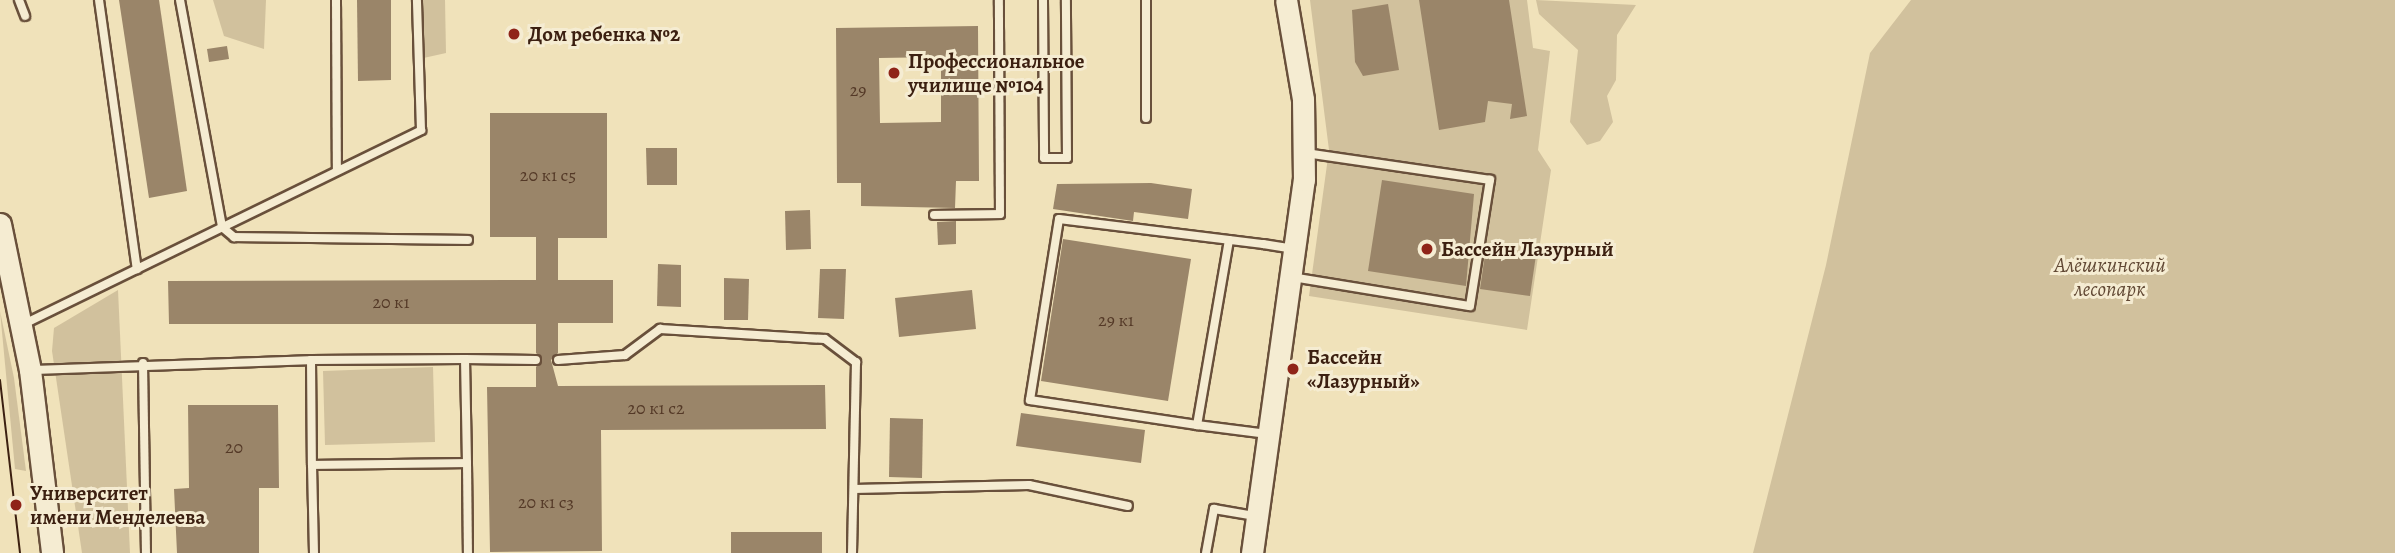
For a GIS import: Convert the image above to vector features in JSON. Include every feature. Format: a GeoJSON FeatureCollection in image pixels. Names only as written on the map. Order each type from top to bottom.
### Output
{"type":"FeatureCollection","features":[{"type":"Feature","properties":{"kind":"street"},"geometry":{"type":"LineString","coordinates":[[1252,553],[1296,249],[1306,153],[1286,0]]}},
{"type":"Feature","properties":{"kind":"street"},"geometry":{"type":"LineString","coordinates":[[0,225],[30,370],[52,553]]}},
{"type":"Feature","properties":{"kind":"lane"},"geometry":{"type":"LineString","coordinates":[[19,0],[25,16]]}},
{"type":"Feature","properties":{"kind":"lane"},"geometry":{"type":"LineString","coordinates":[[99,0],[137,269]]}},
{"type":"Feature","properties":{"kind":"lane"},"geometry":{"type":"LineString","coordinates":[[180,0],[222,227],[234,237],[468,240]]}},
{"type":"Feature","properties":{"kind":"lane"},"geometry":{"type":"LineString","coordinates":[[336,0],[337,169]]}},
{"type":"Feature","properties":{"kind":"lane"},"geometry":{"type":"LineString","coordinates":[[21,326],[421,130],[417,0]]}},
{"type":"Feature","properties":{"kind":"lane"},"geometry":{"type":"LineString","coordinates":[[934,215],[1000,214],[999,0]]}},
{"type":"Feature","properties":{"kind":"lane"},"geometry":{"type":"LineString","coordinates":[[1043,0],[1044,158],[1068,158],[1066,0]]}},
{"type":"Feature","properties":{"kind":"lane"},"geometry":{"type":"LineString","coordinates":[[1146,0],[1146,118]]}},
{"type":"Feature","properties":{"kind":"lane"},"geometry":{"type":"LineString","coordinates":[[1292,277],[1470,306],[1490,180],[1306,153]]}},
{"type":"Feature","properties":{"kind":"lane"},"geometry":{"type":"LineString","coordinates":[[1269,435],[1030,400],[1059,219],[1296,249]]}},
{"type":"Feature","properties":{"kind":"lane"},"geometry":{"type":"LineString","coordinates":[[1197,425],[1229,240]]}},
{"type":"Feature","properties":{"kind":"lane"},"geometry":{"type":"LineString","coordinates":[[558,360],[625,355],[660,329],[825,339],[856,362],[852,553]]}},
{"type":"Feature","properties":{"kind":"lane"},"geometry":{"type":"LineString","coordinates":[[465,359],[468,553]]}},
{"type":"Feature","properties":{"kind":"lane"},"geometry":{"type":"LineString","coordinates":[[311,360],[314,553]]}},
{"type":"Feature","properties":{"kind":"lane"},"geometry":{"type":"LineString","coordinates":[[30,370],[143,363],[536,360]]}},
{"type":"Feature","properties":{"kind":"lane"},"geometry":{"type":"LineString","coordinates":[[143,363],[146,553]]}},
{"type":"Feature","properties":{"kind":"lane"},"geometry":{"type":"LineString","coordinates":[[312,465],[467,463]]}},
{"type":"Feature","properties":{"kind":"lane"},"geometry":{"type":"LineString","coordinates":[[854,489],[1029,485],[1128,506]]}},
{"type":"Feature","properties":{"kind":"lane"},"geometry":{"type":"LineString","coordinates":[[1206,553],[1214,509],[1258,516]]}},
{"type":"Feature","properties":{"kind":"green space"},"geometry":{"type":"Polygon","coordinates":[[[213,0],[266,0],[264,49],[224,36],[213,0]]]}},
{"type":"Feature","properties":{"kind":"green space"},"geometry":{"type":"Polygon","coordinates":[[[417,0],[445,0],[446,53],[419,59],[417,0]]]}},
{"type":"Feature","properties":{"kind":"green space"},"geometry":{"type":"Polygon","coordinates":[[[1310,0],[1527,0],[1533,48],[1550,51],[1538,150],[1551,170],[1527,330],[1309,296],[1329,150],[1310,0]]]}},
{"type":"Feature","properties":{"kind":"green space"},"geometry":{"type":"Polygon","coordinates":[[[1536,0],[1636,5],[1617,35],[1616,80],[1607,96],[1613,122],[1600,141],[1587,145],[1570,122],[1578,50],[1539,14],[1536,0]]]}},
{"type":"Feature","properties":{"kind":"green space","name":"Алёшкинский лесопарк"},"geometry":{"type":"Polygon","coordinates":[[[1911,0],[2395,0],[2395,553],[1753,553],[1826,265],[1870,53],[1911,0]]]}},
{"type":"Feature","properties":{"kind":"green space"},"geometry":{"type":"Polygon","coordinates":[[[118,290],[130,553],[82,553],[52,351],[54,328],[118,290]]]}},
{"type":"Feature","properties":{"kind":"green space"},"geometry":{"type":"Polygon","coordinates":[[[0,311],[14,378],[26,471],[15,469],[0,311]]]}},
{"type":"Feature","properties":{"kind":"green space"},"geometry":{"type":"Polygon","coordinates":[[[433,367],[435,442],[325,445],[323,371],[433,367]]]}},
{"type":"Feature","properties":{"kind":"building"},"geometry":{"type":"Polygon","coordinates":[[[119,0],[159,0],[187,191],[149,198],[119,0]]]}},
{"type":"Feature","properties":{"kind":"building"},"geometry":{"type":"Polygon","coordinates":[[[357,0],[391,0],[391,80],[358,81],[357,0]]]}},
{"type":"Feature","properties":{"kind":"building"},"geometry":{"type":"Polygon","coordinates":[[[1419,0],[1509,0],[1527,116],[1510,119],[1512,104],[1488,101],[1485,122],[1439,130],[1419,0]]]}},
{"type":"Feature","properties":{"kind":"building"},"geometry":{"type":"Polygon","coordinates":[[[1388,4],[1399,70],[1363,76],[1355,62],[1352,10],[1388,4]]]}},
{"type":"Feature","properties":{"kind":"building"},"geometry":{"type":"Polygon","coordinates":[[[978,26],[979,181],[956,181],[955,208],[861,206],[861,183],[837,183],[836,28],[978,26]],[[941,57],[879,58],[880,123],[941,122],[941,57]]]}},
{"type":"Feature","properties":{"kind":"building"},"geometry":{"type":"Polygon","coordinates":[[[227,46],[229,59],[209,62],[207,49],[227,46]]]}},
{"type":"Feature","properties":{"kind":"building"},"geometry":{"type":"Polygon","coordinates":[[[490,113],[607,113],[607,238],[558,238],[558,280],[613,280],[613,323],[558,323],[558,353],[551,360],[558,386],[825,385],[826,429],[601,430],[602,551],[490,552],[487,387],[536,387],[536,367],[542,359],[536,353],[536,324],[169,324],[168,281],[536,280],[536,237],[490,237],[490,113]]]}},
{"type":"Feature","properties":{"kind":"building"},"geometry":{"type":"Polygon","coordinates":[[[646,148],[677,148],[677,185],[647,185],[646,148]]]}},
{"type":"Feature","properties":{"kind":"building"},"geometry":{"type":"Polygon","coordinates":[[[1382,180],[1474,194],[1466,286],[1368,271],[1382,180]]]}},
{"type":"Feature","properties":{"kind":"building"},"geometry":{"type":"Polygon","coordinates":[[[1151,183],[1192,189],[1188,219],[1134,212],[1133,221],[1053,209],[1057,184],[1151,183]]]}},
{"type":"Feature","properties":{"kind":"building"},"geometry":{"type":"Polygon","coordinates":[[[810,210],[811,249],[786,250],[785,211],[810,210]]]}},
{"type":"Feature","properties":{"kind":"building"},"geometry":{"type":"Polygon","coordinates":[[[956,221],[956,244],[938,245],[937,222],[956,221]]]}},
{"type":"Feature","properties":{"kind":"building"},"geometry":{"type":"Polygon","coordinates":[[[1063,239],[1191,259],[1168,401],[1041,381],[1063,239]]]}},
{"type":"Feature","properties":{"kind":"building"},"geometry":{"type":"Polygon","coordinates":[[[1486,248],[1536,255],[1530,296],[1480,289],[1486,248]]]}},
{"type":"Feature","properties":{"kind":"building"},"geometry":{"type":"Polygon","coordinates":[[[658,264],[681,265],[681,307],[657,306],[658,264]]]}},
{"type":"Feature","properties":{"kind":"building"},"geometry":{"type":"Polygon","coordinates":[[[820,269],[846,269],[844,319],[818,318],[820,269]]]}},
{"type":"Feature","properties":{"kind":"building"},"geometry":{"type":"Polygon","coordinates":[[[724,278],[749,279],[748,320],[724,320],[724,278]]]}},
{"type":"Feature","properties":{"kind":"building"},"geometry":{"type":"Polygon","coordinates":[[[972,290],[976,329],[899,337],[895,298],[972,290]]]}},
{"type":"Feature","properties":{"kind":"building"},"geometry":{"type":"Polygon","coordinates":[[[188,405],[278,405],[279,488],[259,488],[259,553],[177,553],[174,489],[189,488],[188,405]]]}},
{"type":"Feature","properties":{"kind":"building"},"geometry":{"type":"Polygon","coordinates":[[[1021,413],[1145,430],[1141,463],[1016,446],[1021,413]]]}},
{"type":"Feature","properties":{"kind":"building"},"geometry":{"type":"Polygon","coordinates":[[[890,418],[923,419],[922,478],[889,477],[890,418]]]}},
{"type":"Feature","properties":{"kind":"building"},"geometry":{"type":"Polygon","coordinates":[[[731,532],[822,532],[822,553],[731,553],[731,532]]]}},
{"type":"Feature","properties":{"kind":"tram line"},"geometry":{"type":"LineString","coordinates":[[0,380],[20,553]]}},
{"type":"Feature","properties":{"kind":"place","name":"Дом ребенка №2"},"geometry":{"type":"Point","coordinates":[514,34]}},
{"type":"Feature","properties":{"kind":"place","name":"Профессиональное училище №104"},"geometry":{"type":"Point","coordinates":[894,73]}},
{"type":"Feature","properties":{"kind":"place","name":"Бассейн Лазурный"},"geometry":{"type":"Point","coordinates":[1427,249]}},
{"type":"Feature","properties":{"kind":"place","name":"Бассейн «Лазурный»"},"geometry":{"type":"Point","coordinates":[1293,369]}},
{"type":"Feature","properties":{"kind":"place","name":"Университет имени Менделеева"},"geometry":{"type":"Point","coordinates":[16,505]}}]}
